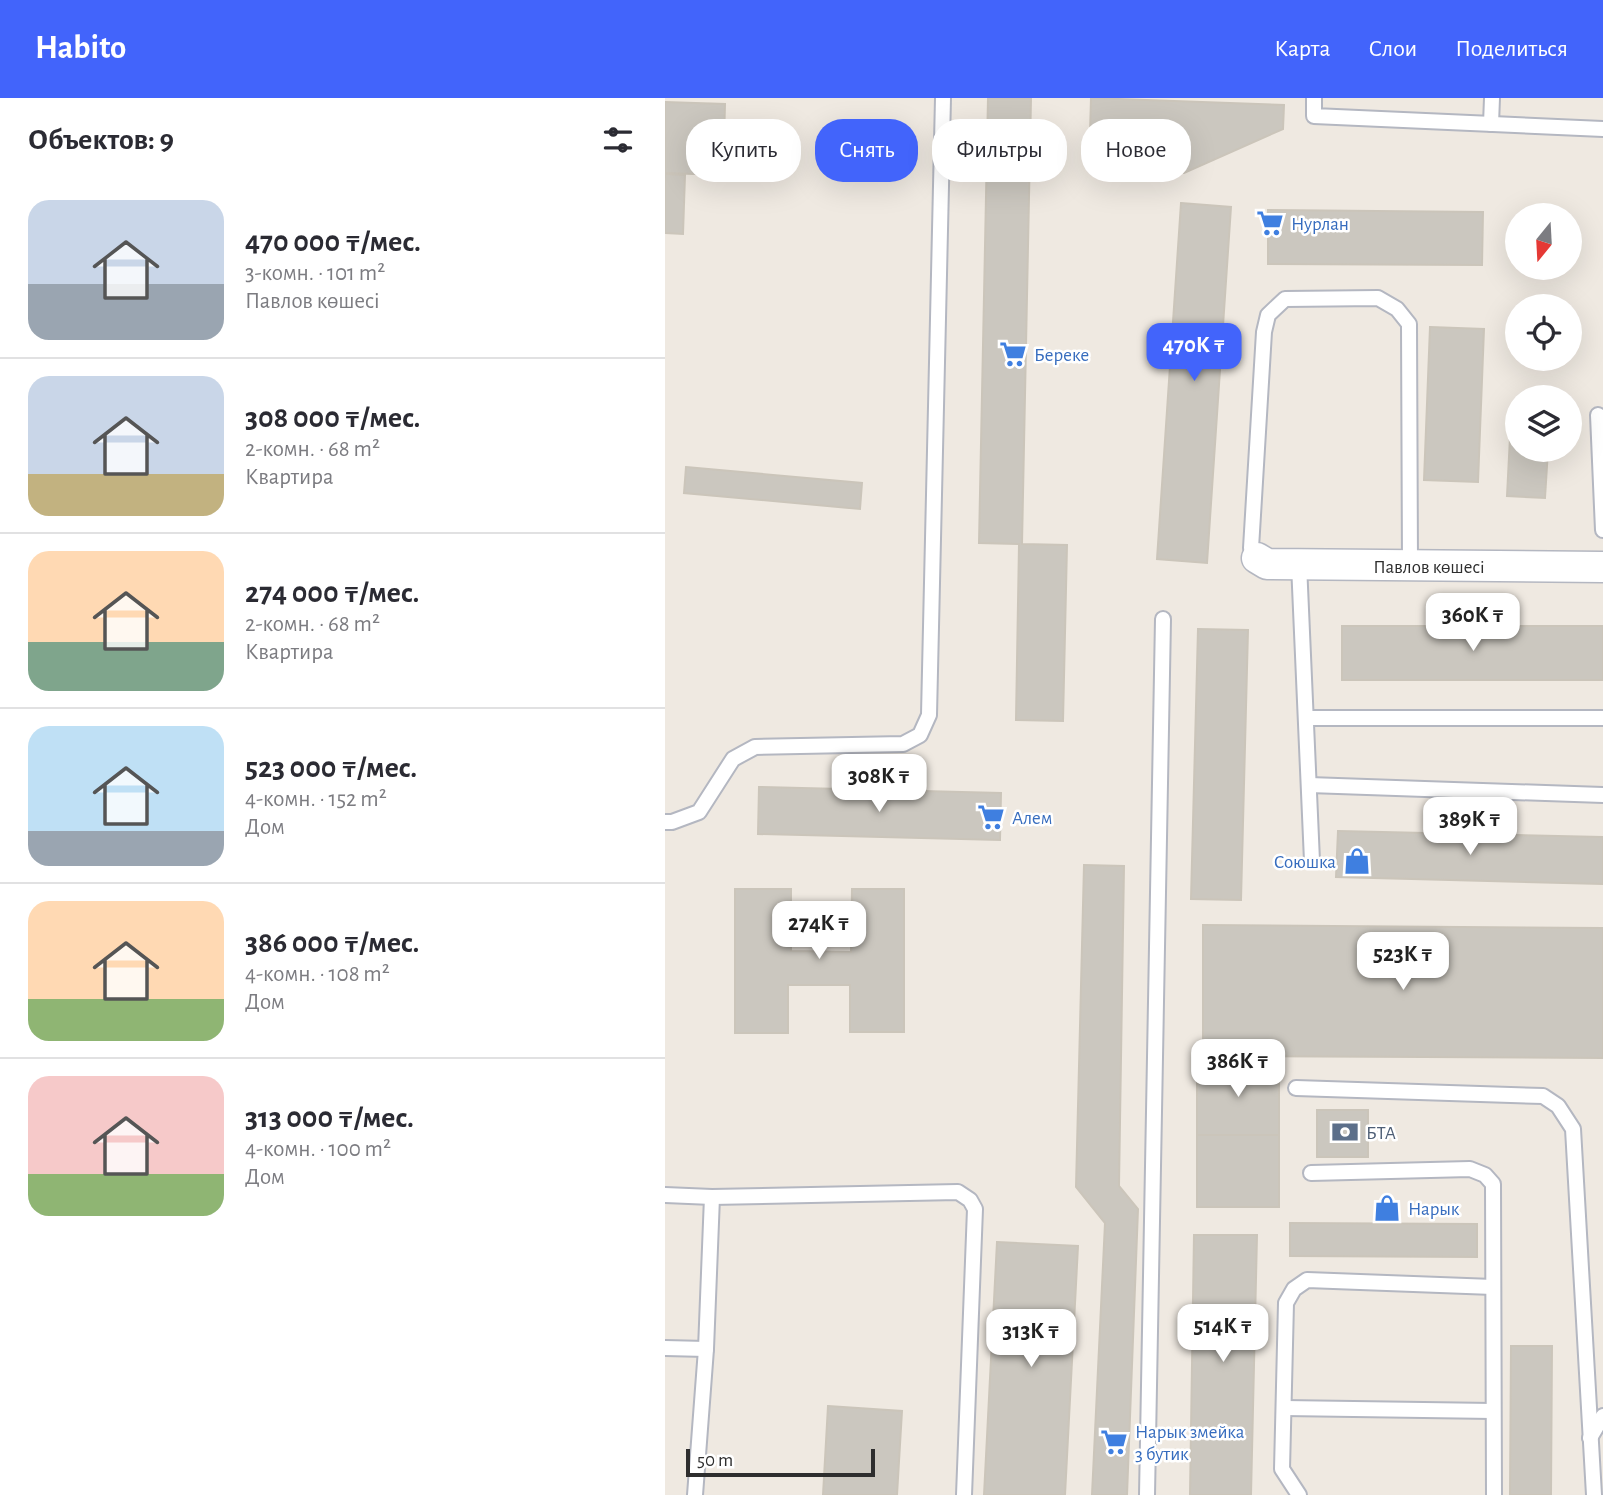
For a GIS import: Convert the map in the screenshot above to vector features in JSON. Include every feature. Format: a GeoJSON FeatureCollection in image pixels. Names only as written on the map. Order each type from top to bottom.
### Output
{"type":"FeatureCollection","features":[{"type":"Feature","properties":{"kind":"street","name":"Павлов көшесі"},"geometry":{"type":"LineString","coordinates":[[1257,558],[1268,564],[1603,567]]}},
{"type":"Feature","properties":{"kind":"lane"},"geometry":{"type":"LineString","coordinates":[[665,822],[673,822],[699,812],[733,759],[755,747],[902,744],[920,735],[929,715],[943,98]]}},
{"type":"Feature","properties":{"kind":"lane"},"geometry":{"type":"LineString","coordinates":[[1314,98],[1314,116],[1603,129]]}},
{"type":"Feature","properties":{"kind":"lane"},"geometry":{"type":"LineString","coordinates":[[1491,124],[1492,98]]}},
{"type":"Feature","properties":{"kind":"lane"},"geometry":{"type":"LineString","coordinates":[[1257,558],[1251,548],[1264,332],[1269,315],[1285,299],[1378,298],[1397,309],[1409,324],[1410,565]]}},
{"type":"Feature","properties":{"kind":"lane"},"geometry":{"type":"LineString","coordinates":[[1598,415],[1603,530]]}},
{"type":"Feature","properties":{"kind":"lane"},"geometry":{"type":"LineString","coordinates":[[1299,564],[1312,861]]}},
{"type":"Feature","properties":{"kind":"lane"},"geometry":{"type":"LineString","coordinates":[[1147,1495],[1163,619]]}},
{"type":"Feature","properties":{"kind":"lane"},"geometry":{"type":"LineString","coordinates":[[1307,718],[1603,718]]}},
{"type":"Feature","properties":{"kind":"lane"},"geometry":{"type":"LineString","coordinates":[[1309,785],[1603,795]]}},
{"type":"Feature","properties":{"kind":"lane"},"geometry":{"type":"LineString","coordinates":[[1296,1088],[1543,1096],[1558,1107],[1573,1129],[1594,1495]]}},
{"type":"Feature","properties":{"kind":"lane"},"geometry":{"type":"LineString","coordinates":[[1311,1173],[1470,1169],[1485,1175],[1493,1184],[1494,1495]]}},
{"type":"Feature","properties":{"kind":"lane"},"geometry":{"type":"LineString","coordinates":[[665,1195],[712,1197],[958,1192],[970,1200],[975,1209],[964,1495]]}},
{"type":"Feature","properties":{"kind":"lane"},"geometry":{"type":"LineString","coordinates":[[695,1495],[706,1349],[712,1197]]}},
{"type":"Feature","properties":{"kind":"lane"},"geometry":{"type":"LineString","coordinates":[[1299,1495],[1282,1469],[1286,1303],[1294,1289],[1307,1280],[1493,1287]]}},
{"type":"Feature","properties":{"kind":"lane"},"geometry":{"type":"LineString","coordinates":[[665,1348],[706,1349]]}},
{"type":"Feature","properties":{"kind":"lane"},"geometry":{"type":"LineString","coordinates":[[1284,1408],[1493,1411]]}},
{"type":"Feature","properties":{"kind":"lane"},"geometry":{"type":"LineString","coordinates":[[1590,1438],[1603,1416]]}},
{"type":"Feature","properties":{"kind":"building"},"geometry":{"type":"Polygon","coordinates":[[[988,98],[1031,98],[1031,119],[988,119],[988,98]]]}},
{"type":"Feature","properties":{"kind":"building"},"geometry":{"type":"Polygon","coordinates":[[[1091,98],[1284,105],[1283,129],[1191,170],[1191,119],[1090,119],[1091,98]]]}},
{"type":"Feature","properties":{"kind":"building"},"geometry":{"type":"Polygon","coordinates":[[[665,102],[725,104],[725,119],[686,119],[686,174],[665,173],[665,102]]]}},
{"type":"Feature","properties":{"kind":"building"},"geometry":{"type":"Polygon","coordinates":[[[665,174],[685,175],[683,234],[665,233],[665,174]]]}},
{"type":"Feature","properties":{"kind":"building"},"geometry":{"type":"Polygon","coordinates":[[[986,182],[1029,182],[1022,544],[1067,545],[1063,721],[1016,720],[1019,544],[979,543],[986,182]]]}},
{"type":"Feature","properties":{"kind":"building"},"geometry":{"type":"Polygon","coordinates":[[[1181,203],[1231,207],[1207,563],[1157,559],[1181,203]]]}},
{"type":"Feature","properties":{"kind":"building"},"geometry":{"type":"Polygon","coordinates":[[[1268,210],[1483,212],[1482,265],[1268,264],[1268,210]]]}},
{"type":"Feature","properties":{"kind":"building"},"geometry":{"type":"Polygon","coordinates":[[[1430,327],[1484,329],[1478,482],[1424,480],[1430,327]]]}},
{"type":"Feature","properties":{"kind":"building"},"geometry":{"type":"Polygon","coordinates":[[[1509,462],[1547,462],[1545,498],[1507,496],[1509,462]]]}},
{"type":"Feature","properties":{"kind":"building"},"geometry":{"type":"Polygon","coordinates":[[[686,467],[862,483],[860,509],[684,493],[686,467]]]}},
{"type":"Feature","properties":{"kind":"building"},"geometry":{"type":"Polygon","coordinates":[[[1342,626],[1603,626],[1603,680],[1342,680],[1342,626]]]}},
{"type":"Feature","properties":{"kind":"building"},"geometry":{"type":"Polygon","coordinates":[[[1198,629],[1248,630],[1241,900],[1191,899],[1198,629]]]}},
{"type":"Feature","properties":{"kind":"building"},"geometry":{"type":"Polygon","coordinates":[[[759,787],[1001,793],[1000,840],[758,834],[759,787]]]}},
{"type":"Feature","properties":{"kind":"building"},"geometry":{"type":"Polygon","coordinates":[[[1338,831],[1603,837],[1603,884],[1336,877],[1338,831]]]}},
{"type":"Feature","properties":{"kind":"building"},"geometry":{"type":"Polygon","coordinates":[[[1084,865],[1124,866],[1119,1186],[1138,1209],[1127,1495],[1092,1495],[1105,1223],[1076,1187],[1084,865]]]}},
{"type":"Feature","properties":{"kind":"building"},"geometry":{"type":"Polygon","coordinates":[[[735,889],[791,889],[791,951],[851,952],[852,889],[904,889],[904,1032],[850,1032],[850,985],[788,985],[788,1033],[735,1033],[735,889]]]}},
{"type":"Feature","properties":{"kind":"building"},"geometry":{"type":"Polygon","coordinates":[[[1203,925],[1603,928],[1603,1058],[1203,1056],[1203,925]]]}},
{"type":"Feature","properties":{"kind":"building"},"geometry":{"type":"Polygon","coordinates":[[[1197,1063],[1279,1063],[1279,1135],[1197,1135],[1197,1063]]]}},
{"type":"Feature","properties":{"kind":"building"},"geometry":{"type":"Polygon","coordinates":[[[1317,1110],[1368,1110],[1368,1157],[1317,1157],[1317,1110]]]}},
{"type":"Feature","properties":{"kind":"building"},"geometry":{"type":"Polygon","coordinates":[[[1197,1135],[1279,1135],[1279,1207],[1197,1207],[1197,1135]]]}},
{"type":"Feature","properties":{"kind":"building"},"geometry":{"type":"Polygon","coordinates":[[[1290,1223],[1477,1224],[1477,1257],[1290,1256],[1290,1223]]]}},
{"type":"Feature","properties":{"kind":"building"},"geometry":{"type":"Polygon","coordinates":[[[1194,1235],[1257,1235],[1251,1495],[1190,1495],[1194,1235]]]}},
{"type":"Feature","properties":{"kind":"building"},"geometry":{"type":"Polygon","coordinates":[[[997,1242],[1078,1246],[1065,1495],[984,1495],[997,1242]]]}},
{"type":"Feature","properties":{"kind":"building"},"geometry":{"type":"Polygon","coordinates":[[[1511,1346],[1552,1346],[1551,1495],[1510,1495],[1511,1346]]]}},
{"type":"Feature","properties":{"kind":"building"},"geometry":{"type":"Polygon","coordinates":[[[828,1406],[902,1411],[897,1495],[823,1495],[828,1406]]]}},
{"type":"Feature","properties":{"kind":"place","name":"Нурлан"},"geometry":{"type":"Point","coordinates":[1270,223]}},
{"type":"Feature","properties":{"kind":"place","name":"Береке"},"geometry":{"type":"Point","coordinates":[1013,354]}},
{"type":"Feature","properties":{"kind":"place","name":"Алем"},"geometry":{"type":"Point","coordinates":[991,817]}},
{"type":"Feature","properties":{"kind":"place","name":"Союшка"},"geometry":{"type":"Point","coordinates":[1357,861]}},
{"type":"Feature","properties":{"kind":"place","name":"БТА"},"geometry":{"type":"Point","coordinates":[1345,1132]}},
{"type":"Feature","properties":{"kind":"place","name":"Нарык"},"geometry":{"type":"Point","coordinates":[1387,1208]}},
{"type":"Feature","properties":{"kind":"place","name":"Нарык змейка 3 бутик"},"geometry":{"type":"Point","coordinates":[1114,1442]}}]}
